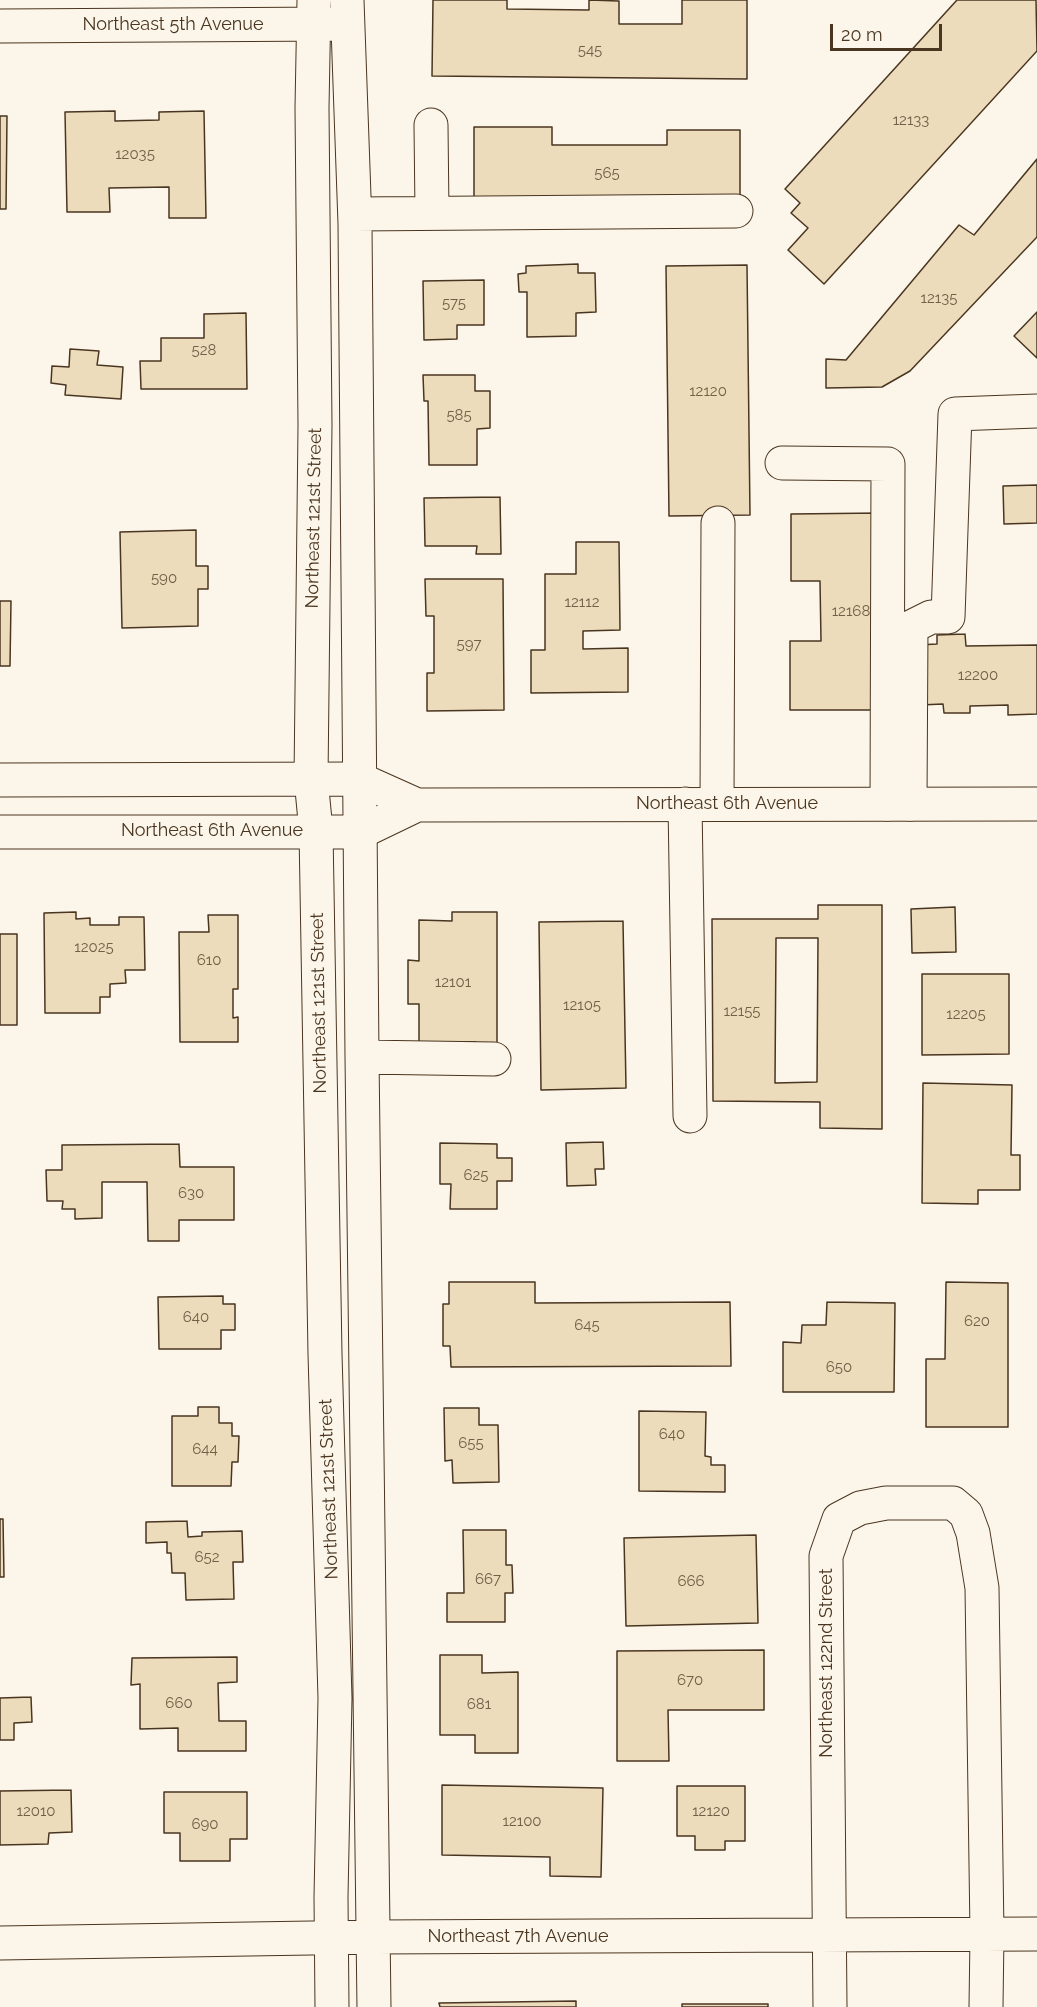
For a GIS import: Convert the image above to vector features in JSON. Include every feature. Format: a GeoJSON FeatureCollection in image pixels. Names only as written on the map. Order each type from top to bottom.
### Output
{"type":"FeatureCollection","features":[{"type":"Feature","properties":{"kind":"street","name":"Northeast 121st Street"},"geometry":{"type":"LineString","coordinates":[[314,12],[312,119],[315,425],[311,779],[316,831],[324,1342],[335,1698],[332,2007]]}},
{"type":"Feature","properties":{"kind":"street","name":"Northeast 5th Avenue"},"geometry":{"type":"LineString","coordinates":[[0,26],[347,12]]}},
{"type":"Feature","properties":{"kind":"street","name":"Northeast 121st Street"},"geometry":{"type":"LineString","coordinates":[[347,12],[355,213],[362,1057],[374,2007]]}},
{"type":"Feature","properties":{"kind":"street"},"geometry":{"type":"LineString","coordinates":[[431,125],[432,213]]}},
{"type":"Feature","properties":{"kind":"street"},"geometry":{"type":"LineString","coordinates":[[355,213],[736,211]]}},
{"type":"Feature","properties":{"kind":"street"},"geometry":{"type":"LineString","coordinates":[[898,804],[912,627],[931,617],[948,616],[955,414],[1037,411]]}},
{"type":"Feature","properties":{"kind":"street"},"geometry":{"type":"LineString","coordinates":[[782,463],[888,464],[898,804]]}},
{"type":"Feature","properties":{"kind":"street"},"geometry":{"type":"LineString","coordinates":[[717,804],[718,523]]}},
{"type":"Feature","properties":{"kind":"street","name":"Northeast 6th Avenue"},"geometry":{"type":"LineString","coordinates":[[0,780],[360,779],[417,805],[1037,804]]}},
{"type":"Feature","properties":{"kind":"street"},"geometry":{"type":"LineString","coordinates":[[685,804],[690,1116]]}},
{"type":"Feature","properties":{"kind":"street","name":"Northeast 6th Avenue"},"geometry":{"type":"LineString","coordinates":[[0,832],[361,832],[417,805]]}},
{"type":"Feature","properties":{"kind":"street"},"geometry":{"type":"LineString","coordinates":[[362,1057],[494,1059]]}},
{"type":"Feature","properties":{"kind":"street","name":"Northeast 122nd Street"},"geometry":{"type":"LineString","coordinates":[[830,2007],[826,1556],[839,1519],[860,1508],[886,1503],[953,1503],[966,1514],[974,1533],[982,1588],[987,2007]]}},
{"type":"Feature","properties":{"kind":"street","name":"Northeast 7th Avenue"},"geometry":{"type":"LineString","coordinates":[[0,1943],[374,1937],[1037,1934]]}},
{"type":"Feature","properties":{"kind":"building"},"geometry":{"type":"Polygon","coordinates":[[[433,0],[507,0],[507,9],[589,10],[589,0],[619,1],[619,24],[682,24],[682,0],[747,0],[747,79],[432,76],[433,0]]]}},
{"type":"Feature","properties":{"kind":"building"},"geometry":{"type":"Polygon","coordinates":[[[957,0],[1036,0],[1037,51],[824,284],[788,250],[808,228],[791,213],[800,203],[785,189],[957,0]]]}},
{"type":"Feature","properties":{"kind":"building"},"geometry":{"type":"Polygon","coordinates":[[[115,111],[115,121],[159,120],[159,112],[204,111],[206,218],[169,218],[169,187],[109,188],[110,212],[67,212],[65,112],[115,111]]]}},
{"type":"Feature","properties":{"kind":"building"},"geometry":{"type":"Polygon","coordinates":[[[0,116],[7,116],[6,209],[0,209],[0,116]]]}},
{"type":"Feature","properties":{"kind":"building"},"geometry":{"type":"Polygon","coordinates":[[[474,127],[552,127],[552,145],[667,145],[667,130],[740,130],[740,202],[474,201],[474,127]]]}},
{"type":"Feature","properties":{"kind":"building"},"geometry":{"type":"Polygon","coordinates":[[[1037,159],[1037,237],[910,371],[882,387],[826,388],[826,359],[846,360],[959,225],[974,235],[1037,159]]]}},
{"type":"Feature","properties":{"kind":"building"},"geometry":{"type":"Polygon","coordinates":[[[578,264],[578,273],[595,273],[596,312],[576,313],[576,336],[527,337],[527,292],[519,292],[518,274],[526,273],[526,266],[578,264]]]}},
{"type":"Feature","properties":{"kind":"building"},"geometry":{"type":"Polygon","coordinates":[[[747,265],[750,515],[669,516],[666,266],[747,265]]]}},
{"type":"Feature","properties":{"kind":"building"},"geometry":{"type":"Polygon","coordinates":[[[484,280],[484,325],[457,325],[457,339],[424,340],[423,281],[484,280]]]}},
{"type":"Feature","properties":{"kind":"building"},"geometry":{"type":"Polygon","coordinates":[[[1037,312],[1037,358],[1014,336],[1037,312]]]}},
{"type":"Feature","properties":{"kind":"building"},"geometry":{"type":"Polygon","coordinates":[[[246,313],[247,389],[141,389],[140,361],[161,361],[161,338],[204,338],[204,314],[246,313]]]}},
{"type":"Feature","properties":{"kind":"building"},"geometry":{"type":"Polygon","coordinates":[[[70,349],[99,351],[97,365],[123,367],[121,399],[65,395],[66,385],[51,383],[52,366],[69,367],[70,349]]]}},
{"type":"Feature","properties":{"kind":"building"},"geometry":{"type":"Polygon","coordinates":[[[423,375],[475,375],[475,391],[490,391],[490,428],[477,429],[477,465],[429,465],[428,401],[424,401],[423,375]]]}},
{"type":"Feature","properties":{"kind":"building"},"geometry":{"type":"Polygon","coordinates":[[[1037,485],[1037,523],[1004,524],[1003,486],[1037,485]]]}},
{"type":"Feature","properties":{"kind":"building"},"geometry":{"type":"Polygon","coordinates":[[[500,497],[501,554],[476,554],[477,546],[425,546],[424,498],[500,497]]]}},
{"type":"Feature","properties":{"kind":"building"},"geometry":{"type":"Polygon","coordinates":[[[881,513],[882,710],[790,710],[790,641],[821,641],[820,581],[791,581],[791,514],[881,513]]]}},
{"type":"Feature","properties":{"kind":"building"},"geometry":{"type":"Polygon","coordinates":[[[196,530],[196,566],[208,566],[208,589],[198,589],[198,626],[122,628],[120,532],[196,530]]]}},
{"type":"Feature","properties":{"kind":"building"},"geometry":{"type":"Polygon","coordinates":[[[576,542],[619,542],[620,630],[583,631],[583,649],[628,648],[628,692],[531,693],[531,650],[545,650],[545,574],[576,574],[576,542]]]}},
{"type":"Feature","properties":{"kind":"building"},"geometry":{"type":"Polygon","coordinates":[[[425,579],[503,579],[504,710],[427,711],[427,673],[434,673],[434,616],[426,616],[425,579]]]}},
{"type":"Feature","properties":{"kind":"building"},"geometry":{"type":"Polygon","coordinates":[[[0,601],[11,601],[10,666],[0,666],[0,601]]]}},
{"type":"Feature","properties":{"kind":"building"},"geometry":{"type":"Polygon","coordinates":[[[965,634],[966,646],[1037,645],[1037,714],[1008,715],[1008,705],[970,706],[970,713],[944,713],[943,704],[920,705],[918,645],[937,644],[937,635],[965,634]]]}},
{"type":"Feature","properties":{"kind":"building"},"geometry":{"type":"Polygon","coordinates":[[[818,905],[882,905],[882,1129],[820,1128],[820,1102],[713,1101],[712,919],[818,919],[818,905]],[[776,938],[775,1083],[817,1082],[818,938],[776,938]]]}},
{"type":"Feature","properties":{"kind":"building"},"geometry":{"type":"Polygon","coordinates":[[[955,907],[956,952],[912,953],[911,909],[955,907]]]}},
{"type":"Feature","properties":{"kind":"building"},"geometry":{"type":"Polygon","coordinates":[[[76,912],[76,919],[90,918],[90,925],[119,925],[119,917],[144,917],[145,970],[125,970],[126,983],[110,984],[110,997],[100,997],[100,1013],[45,1013],[44,913],[76,912]]]}},
{"type":"Feature","properties":{"kind":"building"},"geometry":{"type":"Polygon","coordinates":[[[452,912],[497,912],[497,1053],[476,1053],[476,1042],[419,1042],[419,1004],[408,1004],[408,960],[419,961],[419,920],[452,921],[452,912]]]}},
{"type":"Feature","properties":{"kind":"building"},"geometry":{"type":"Polygon","coordinates":[[[208,915],[238,915],[238,989],[233,989],[233,1018],[238,1017],[238,1042],[180,1042],[179,932],[209,932],[208,915]]]}},
{"type":"Feature","properties":{"kind":"building"},"geometry":{"type":"Polygon","coordinates":[[[623,921],[626,1088],[541,1090],[539,922],[623,921]]]}},
{"type":"Feature","properties":{"kind":"building"},"geometry":{"type":"Polygon","coordinates":[[[0,934],[17,934],[17,1025],[0,1025],[0,934]]]}},
{"type":"Feature","properties":{"kind":"building"},"geometry":{"type":"Polygon","coordinates":[[[922,974],[1009,974],[1009,1054],[922,1055],[922,974]]]}},
{"type":"Feature","properties":{"kind":"building"},"geometry":{"type":"Polygon","coordinates":[[[923,1083],[1012,1085],[1011,1155],[1020,1155],[1020,1190],[978,1190],[978,1204],[922,1203],[923,1083]]]}},
{"type":"Feature","properties":{"kind":"building"},"geometry":{"type":"Polygon","coordinates":[[[603,1142],[604,1169],[595,1169],[596,1185],[567,1186],[566,1143],[603,1142]]]}},
{"type":"Feature","properties":{"kind":"building"},"geometry":{"type":"Polygon","coordinates":[[[440,1143],[497,1144],[497,1158],[512,1158],[512,1181],[497,1181],[497,1209],[450,1209],[451,1184],[440,1184],[440,1143]]]}},
{"type":"Feature","properties":{"kind":"building"},"geometry":{"type":"Polygon","coordinates":[[[179,1144],[180,1167],[234,1167],[234,1220],[179,1220],[179,1241],[148,1241],[147,1182],[102,1182],[102,1218],[75,1219],[75,1209],[62,1209],[63,1201],[47,1201],[46,1170],[62,1170],[62,1145],[179,1144]]]}},
{"type":"Feature","properties":{"kind":"building"},"geometry":{"type":"Polygon","coordinates":[[[449,1282],[535,1282],[535,1303],[730,1302],[731,1366],[451,1367],[450,1346],[443,1346],[443,1304],[449,1304],[449,1282]]]}},
{"type":"Feature","properties":{"kind":"building"},"geometry":{"type":"Polygon","coordinates":[[[946,1282],[1008,1283],[1008,1427],[926,1427],[926,1359],[945,1359],[946,1282]]]}},
{"type":"Feature","properties":{"kind":"building"},"geometry":{"type":"Polygon","coordinates":[[[223,1296],[223,1304],[235,1304],[235,1330],[221,1330],[221,1349],[159,1349],[158,1297],[223,1296]]]}},
{"type":"Feature","properties":{"kind":"building"},"geometry":{"type":"Polygon","coordinates":[[[827,1302],[895,1303],[894,1392],[783,1392],[783,1342],[801,1343],[802,1325],[826,1325],[827,1302]]]}},
{"type":"Feature","properties":{"kind":"building"},"geometry":{"type":"Polygon","coordinates":[[[198,1407],[219,1407],[219,1423],[232,1423],[232,1436],[239,1436],[238,1462],[232,1462],[231,1486],[172,1486],[172,1416],[198,1416],[198,1407]]]}},
{"type":"Feature","properties":{"kind":"building"},"geometry":{"type":"Polygon","coordinates":[[[444,1408],[479,1408],[479,1425],[498,1425],[499,1482],[453,1483],[452,1460],[445,1461],[444,1408]]]}},
{"type":"Feature","properties":{"kind":"building"},"geometry":{"type":"Polygon","coordinates":[[[639,1411],[706,1412],[705,1456],[711,1457],[711,1465],[725,1465],[725,1492],[639,1491],[639,1411]]]}},
{"type":"Feature","properties":{"kind":"building"},"geometry":{"type":"Polygon","coordinates":[[[0,1519],[3,1519],[4,1577],[0,1577],[0,1519]]]}},
{"type":"Feature","properties":{"kind":"building"},"geometry":{"type":"Polygon","coordinates":[[[187,1521],[188,1537],[202,1536],[202,1532],[242,1531],[243,1562],[233,1562],[234,1599],[186,1600],[185,1573],[172,1573],[171,1553],[167,1553],[167,1542],[146,1543],[146,1522],[187,1521]]]}},
{"type":"Feature","properties":{"kind":"building"},"geometry":{"type":"Polygon","coordinates":[[[463,1530],[506,1530],[506,1565],[512,1565],[513,1593],[505,1593],[505,1622],[447,1622],[447,1593],[464,1593],[463,1530]]]}},
{"type":"Feature","properties":{"kind":"building"},"geometry":{"type":"Polygon","coordinates":[[[756,1535],[758,1623],[626,1626],[624,1538],[756,1535]]]}},
{"type":"Feature","properties":{"kind":"building"},"geometry":{"type":"Polygon","coordinates":[[[764,1650],[764,1710],[668,1710],[669,1761],[617,1761],[617,1651],[764,1650]]]}},
{"type":"Feature","properties":{"kind":"building"},"geometry":{"type":"Polygon","coordinates":[[[440,1655],[482,1655],[482,1673],[518,1672],[518,1753],[475,1753],[475,1735],[440,1735],[440,1655]]]}},
{"type":"Feature","properties":{"kind":"building"},"geometry":{"type":"Polygon","coordinates":[[[237,1657],[237,1682],[218,1683],[219,1721],[246,1721],[246,1751],[178,1751],[178,1728],[140,1729],[140,1684],[131,1685],[132,1658],[237,1657]]]}},
{"type":"Feature","properties":{"kind":"building"},"geometry":{"type":"Polygon","coordinates":[[[31,1697],[32,1722],[14,1723],[14,1740],[0,1740],[0,1698],[31,1697]]]}},
{"type":"Feature","properties":{"kind":"building"},"geometry":{"type":"Polygon","coordinates":[[[442,1785],[603,1788],[601,1877],[550,1876],[550,1857],[442,1855],[442,1785]]]}},
{"type":"Feature","properties":{"kind":"building"},"geometry":{"type":"Polygon","coordinates":[[[677,1786],[745,1786],[745,1841],[725,1841],[725,1850],[695,1850],[695,1836],[677,1836],[677,1786]]]}},
{"type":"Feature","properties":{"kind":"building"},"geometry":{"type":"Polygon","coordinates":[[[71,1790],[72,1832],[49,1833],[48,1844],[0,1845],[0,1791],[71,1790]]]}},
{"type":"Feature","properties":{"kind":"building"},"geometry":{"type":"Polygon","coordinates":[[[164,1792],[247,1792],[247,1839],[230,1839],[230,1861],[180,1861],[180,1833],[164,1833],[164,1792]]]}},
{"type":"Feature","properties":{"kind":"building"},"geometry":{"type":"Polygon","coordinates":[[[576,2001],[576,2007],[440,2007],[439,2003],[576,2001]]]}},
{"type":"Feature","properties":{"kind":"building"},"geometry":{"type":"Polygon","coordinates":[[[682,2004],[768,2004],[768,2007],[682,2007],[682,2004]]]}}]}
